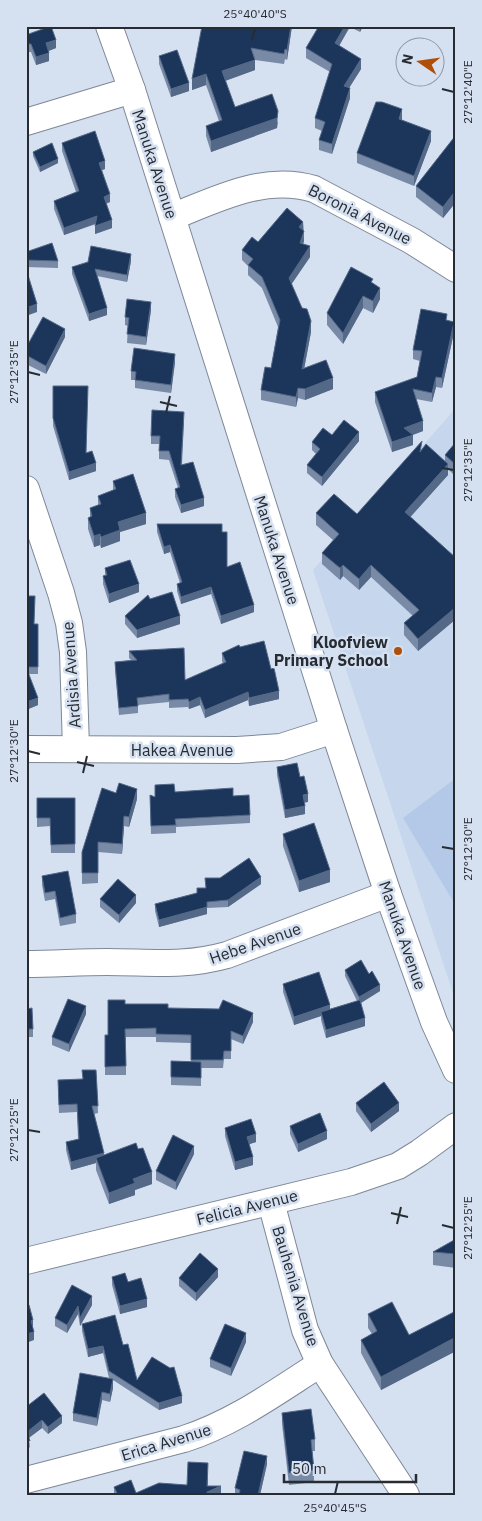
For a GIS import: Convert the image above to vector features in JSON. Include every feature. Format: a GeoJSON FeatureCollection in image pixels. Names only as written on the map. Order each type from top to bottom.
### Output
{"type":"FeatureCollection","features":[{"type":"Feature","properties":{"kind":"street","name":"Manuka Avenue"},"geometry":{"type":"LineString","coordinates":[[109,26],[132,90],[334,730],[388,894],[434,1022],[456,1070]]}},
{"type":"Feature","properties":{"kind":"street"},"geometry":{"type":"LineString","coordinates":[[26,122],[132,90]]}},
{"type":"Feature","properties":{"kind":"street","name":"Boronia Avenue"},"geometry":{"type":"LineString","coordinates":[[172,217],[253,187],[298,184],[314,189],[412,241],[456,269]]}},
{"type":"Feature","properties":{"kind":"street","name":"Ardisia Avenue"},"geometry":{"type":"LineString","coordinates":[[29,504],[70,622],[73,652],[76,749]]}},
{"type":"Feature","properties":{"kind":"street","name":"Hakea Avenue"},"geometry":{"type":"LineString","coordinates":[[26,749],[237,750],[281,747],[334,730]]}},
{"type":"Feature","properties":{"kind":"street","name":"Hebe Avenue"},"geometry":{"type":"LineString","coordinates":[[26,964],[107,962],[176,964],[204,961],[226,955],[388,894]]}},
{"type":"Feature","properties":{"kind":"street","name":"Felicia Avenue"},"geometry":{"type":"LineString","coordinates":[[26,1261],[351,1182],[398,1166],[456,1126]]}},
{"type":"Feature","properties":{"kind":"street","name":"Bauhenia Avenue"},"geometry":{"type":"LineString","coordinates":[[271,1202],[305,1330],[320,1364],[406,1495]]}},
{"type":"Feature","properties":{"kind":"street","name":"Erica Avenue"},"geometry":{"type":"LineString","coordinates":[[26,1480],[184,1440],[206,1432],[237,1417],[320,1364]]}},
{"type":"Feature","properties":{"kind":"shaded area","name":"Kloofview Primary School"},"geometry":{"type":"Polygon","coordinates":[[[456,408],[456,1002],[313,570],[456,408]]]}},
{"type":"Feature","properties":{"kind":"shaded area"},"geometry":{"type":"Polygon","coordinates":[[[456,778],[456,906],[403,818],[456,778]]]}},
{"type":"Feature","properties":{"kind":"building"},"geometry":{"type":"Polygon","coordinates":[[[51,26],[56,40],[46,43],[49,53],[36,57],[31,44],[26,44],[26,35],[51,26]]]}},
{"type":"Feature","properties":{"kind":"building"},"geometry":{"type":"Polygon","coordinates":[[[202,26],[291,26],[287,50],[285,49],[284,54],[251,48],[255,60],[222,71],[235,107],[272,94],[278,111],[277,118],[211,141],[206,126],[222,120],[206,74],[192,79],[202,26]]]}},
{"type":"Feature","properties":{"kind":"building"},"geometry":{"type":"Polygon","coordinates":[[[319,26],[345,26],[335,43],[361,59],[344,86],[350,88],[332,144],[319,140],[325,122],[315,118],[332,64],[306,48],[319,26]]]}},
{"type":"Feature","properties":{"kind":"building"},"geometry":{"type":"Polygon","coordinates":[[[177,50],[189,83],[171,89],[159,56],[177,50]]]}},
{"type":"Feature","properties":{"kind":"building"},"geometry":{"type":"Polygon","coordinates":[[[376,102],[382,102],[402,109],[399,119],[431,131],[414,176],[357,153],[376,102]]]}},
{"type":"Feature","properties":{"kind":"building"},"geometry":{"type":"Polygon","coordinates":[[[95,131],[105,161],[99,163],[110,194],[104,197],[112,220],[95,226],[97,216],[64,228],[54,201],[79,191],[62,143],[95,131]]]}},
{"type":"Feature","properties":{"kind":"building"},"geometry":{"type":"Polygon","coordinates":[[[456,135],[456,190],[443,207],[416,186],[456,135]]]}},
{"type":"Feature","properties":{"kind":"building"},"geometry":{"type":"Polygon","coordinates":[[[52,143],[58,159],[40,167],[33,152],[52,143]]]}},
{"type":"Feature","properties":{"kind":"building"},"geometry":{"type":"Polygon","coordinates":[[[287,208],[303,222],[299,227],[304,231],[300,243],[310,246],[289,278],[302,308],[307,309],[311,321],[302,369],[326,360],[333,378],[305,389],[298,388],[296,397],[261,390],[265,367],[271,368],[280,320],[262,277],[248,265],[253,259],[242,250],[252,237],[258,242],[287,208]]]}},
{"type":"Feature","properties":{"kind":"building"},"geometry":{"type":"Polygon","coordinates":[[[52,243],[58,261],[26,260],[26,252],[52,243]]]}},
{"type":"Feature","properties":{"kind":"building"},"geometry":{"type":"Polygon","coordinates":[[[91,246],[131,254],[127,275],[95,269],[107,308],[89,314],[72,267],[88,262],[91,246]]]}},
{"type":"Feature","properties":{"kind":"building"},"geometry":{"type":"Polygon","coordinates":[[[351,267],[373,279],[371,282],[380,288],[373,301],[363,296],[343,333],[327,313],[351,267]]]}},
{"type":"Feature","properties":{"kind":"building"},"geometry":{"type":"Polygon","coordinates":[[[26,272],[37,304],[26,308],[26,272]]]}},
{"type":"Feature","properties":{"kind":"building"},"geometry":{"type":"Polygon","coordinates":[[[127,299],[151,302],[146,337],[127,334],[129,318],[125,317],[127,299]]]}},
{"type":"Feature","properties":{"kind":"building"},"geometry":{"type":"Polygon","coordinates":[[[421,309],[447,314],[446,320],[454,322],[442,378],[436,377],[432,393],[413,389],[423,421],[404,428],[413,435],[392,442],[375,392],[417,377],[422,351],[413,350],[421,309]]]}},
{"type":"Feature","properties":{"kind":"building"},"geometry":{"type":"Polygon","coordinates":[[[43,317],[65,329],[46,366],[26,355],[26,348],[43,317]]]}},
{"type":"Feature","properties":{"kind":"building"},"geometry":{"type":"Polygon","coordinates":[[[134,348],[175,354],[171,385],[135,380],[136,372],[131,371],[134,348]]]}},
{"type":"Feature","properties":{"kind":"building"},"geometry":{"type":"Polygon","coordinates":[[[53,386],[88,386],[86,453],[92,451],[96,463],[69,472],[53,418],[53,386]]]}},
{"type":"Feature","properties":{"kind":"building"},"geometry":{"type":"Polygon","coordinates":[[[152,410],[184,412],[181,465],[193,462],[204,498],[181,505],[175,489],[180,487],[169,451],[159,451],[160,436],[151,436],[152,410]]]}},
{"type":"Feature","properties":{"kind":"building"},"geometry":{"type":"Polygon","coordinates":[[[344,420],[359,432],[322,477],[307,465],[320,449],[312,442],[323,428],[332,435],[344,420]]]}},
{"type":"Feature","properties":{"kind":"building"},"geometry":{"type":"Polygon","coordinates":[[[422,441],[420,452],[426,444],[448,464],[405,512],[456,558],[456,607],[418,639],[404,623],[419,610],[371,565],[359,579],[343,565],[340,568],[322,553],[339,534],[316,513],[334,494],[357,514],[422,441]]]}},
{"type":"Feature","properties":{"kind":"building"},"geometry":{"type":"Polygon","coordinates":[[[456,442],[456,465],[445,455],[456,442]]]}},
{"type":"Feature","properties":{"kind":"building"},"geometry":{"type":"Polygon","coordinates":[[[133,474],[146,513],[118,522],[120,530],[101,537],[100,534],[94,536],[88,518],[92,516],[90,508],[101,504],[98,496],[116,489],[113,481],[133,474]]]}},
{"type":"Feature","properties":{"kind":"building"},"geometry":{"type":"Polygon","coordinates":[[[157,524],[222,524],[222,532],[227,532],[227,567],[240,562],[254,605],[221,616],[211,587],[181,597],[177,584],[182,582],[170,545],[164,547],[157,524]]]}},
{"type":"Feature","properties":{"kind":"building"},"geometry":{"type":"Polygon","coordinates":[[[130,560],[139,584],[109,594],[103,576],[107,575],[105,568],[130,560]]]}},
{"type":"Feature","properties":{"kind":"building"},"geometry":{"type":"Polygon","coordinates":[[[172,592],[180,616],[137,630],[125,616],[148,595],[150,599],[172,592]]]}},
{"type":"Feature","properties":{"kind":"building"},"geometry":{"type":"Polygon","coordinates":[[[26,596],[35,596],[34,624],[38,624],[38,667],[26,667],[26,596]]]}},
{"type":"Feature","properties":{"kind":"building"},"geometry":{"type":"Polygon","coordinates":[[[264,641],[271,669],[274,668],[279,691],[249,698],[248,692],[205,710],[200,697],[189,702],[188,699],[169,700],[169,694],[137,698],[138,706],[119,708],[115,662],[137,660],[129,651],[184,648],[185,680],[226,662],[222,653],[239,645],[240,647],[264,641]]]}},
{"type":"Feature","properties":{"kind":"building"},"geometry":{"type":"Polygon","coordinates":[[[26,667],[38,698],[26,702],[26,667]]]}},
{"type":"Feature","properties":{"kind":"building"},"geometry":{"type":"Polygon","coordinates":[[[297,763],[300,777],[304,776],[308,794],[303,795],[305,806],[285,810],[277,767],[297,763]]]}},
{"type":"Feature","properties":{"kind":"building"},"geometry":{"type":"Polygon","coordinates":[[[119,783],[137,789],[129,817],[124,816],[122,844],[98,842],[98,873],[82,873],[82,852],[102,788],[116,793],[119,783]]]}},
{"type":"Feature","properties":{"kind":"building"},"geometry":{"type":"Polygon","coordinates":[[[174,784],[175,792],[233,788],[233,796],[249,795],[250,815],[175,819],[176,825],[151,826],[150,795],[155,797],[155,785],[174,784]]]}},
{"type":"Feature","properties":{"kind":"building"},"geometry":{"type":"Polygon","coordinates":[[[37,798],[75,798],[75,844],[51,845],[50,818],[37,818],[37,798]]]}},
{"type":"Feature","properties":{"kind":"building"},"geometry":{"type":"Polygon","coordinates":[[[314,823],[330,870],[299,881],[283,834],[314,823]]]}},
{"type":"Feature","properties":{"kind":"building"},"geometry":{"type":"Polygon","coordinates":[[[249,858],[261,877],[228,900],[207,902],[207,907],[159,920],[155,904],[197,893],[197,888],[206,888],[205,878],[220,878],[249,858]]]}},
{"type":"Feature","properties":{"kind":"building"},"geometry":{"type":"Polygon","coordinates":[[[68,871],[76,914],[60,918],[55,891],[45,893],[42,876],[68,871]]]}},
{"type":"Feature","properties":{"kind":"building"},"geometry":{"type":"Polygon","coordinates":[[[118,879],[136,895],[119,915],[100,899],[118,879]]]}},
{"type":"Feature","properties":{"kind":"building"},"geometry":{"type":"Polygon","coordinates":[[[361,960],[369,974],[372,971],[380,985],[359,997],[345,970],[361,960]]]}},
{"type":"Feature","properties":{"kind":"building"},"geometry":{"type":"Polygon","coordinates":[[[319,972],[330,1005],[294,1017],[283,984],[319,972]]]}},
{"type":"Feature","properties":{"kind":"building"},"geometry":{"type":"Polygon","coordinates":[[[68,999],[86,1006],[69,1044],[52,1037],[68,999]]]}},
{"type":"Feature","properties":{"kind":"building"},"geometry":{"type":"Polygon","coordinates":[[[108,1000],[125,1000],[125,1004],[168,1004],[168,1008],[219,1009],[223,1000],[253,1013],[243,1036],[231,1031],[231,1051],[224,1051],[223,1060],[191,1060],[191,1035],[156,1034],[156,1028],[125,1029],[126,1066],[105,1067],[105,1035],[108,1035],[108,1000]]]}},
{"type":"Feature","properties":{"kind":"building"},"geometry":{"type":"Polygon","coordinates":[[[360,1000],[365,1018],[326,1030],[321,1012],[360,1000]]]}},
{"type":"Feature","properties":{"kind":"building"},"geometry":{"type":"Polygon","coordinates":[[[32,1008],[33,1029],[26,1029],[26,1009],[32,1008]]]}},
{"type":"Feature","properties":{"kind":"building"},"geometry":{"type":"Polygon","coordinates":[[[171,1061],[201,1062],[201,1078],[171,1077],[171,1061]]]}},
{"type":"Feature","properties":{"kind":"building"},"geometry":{"type":"Polygon","coordinates":[[[82,1070],[96,1070],[98,1106],[92,1106],[104,1153],[71,1162],[66,1142],[79,1139],[77,1104],[59,1105],[58,1080],[83,1079],[82,1070]]]}},
{"type":"Feature","properties":{"kind":"building"},"geometry":{"type":"Polygon","coordinates":[[[384,1082],[399,1103],[371,1124],[356,1103],[384,1082]]]}},
{"type":"Feature","properties":{"kind":"building"},"geometry":{"type":"Polygon","coordinates":[[[320,1113],[327,1131],[298,1144],[290,1126],[320,1113]]]}},
{"type":"Feature","properties":{"kind":"building"},"geometry":{"type":"Polygon","coordinates":[[[251,1119],[256,1134],[247,1137],[253,1157],[235,1162],[225,1128],[251,1119]]]}},
{"type":"Feature","properties":{"kind":"building"},"geometry":{"type":"Polygon","coordinates":[[[173,1135],[194,1146],[176,1182],[156,1171],[173,1135]]]}},
{"type":"Feature","properties":{"kind":"building"},"geometry":{"type":"Polygon","coordinates":[[[136,1143],[138,1149],[143,1148],[152,1172],[133,1179],[135,1183],[109,1193],[96,1158],[136,1143]]]}},
{"type":"Feature","properties":{"kind":"building"},"geometry":{"type":"Polygon","coordinates":[[[456,1239],[456,1254],[433,1252],[456,1239]]]}},
{"type":"Feature","properties":{"kind":"building"},"geometry":{"type":"Polygon","coordinates":[[[200,1253],[218,1269],[196,1293],[179,1278],[200,1253]]]}},
{"type":"Feature","properties":{"kind":"building"},"geometry":{"type":"Polygon","coordinates":[[[125,1273],[128,1282],[141,1278],[147,1299],[120,1306],[112,1277],[125,1273]]]}},
{"type":"Feature","properties":{"kind":"building"},"geometry":{"type":"Polygon","coordinates":[[[72,1285],[92,1296],[80,1318],[78,1306],[67,1325],[55,1318],[72,1285]]]}},
{"type":"Feature","properties":{"kind":"building"},"geometry":{"type":"Polygon","coordinates":[[[392,1302],[409,1335],[456,1311],[456,1320],[453,1320],[456,1325],[456,1337],[381,1377],[361,1340],[377,1331],[368,1314],[392,1302]]]}},
{"type":"Feature","properties":{"kind":"building"},"geometry":{"type":"Polygon","coordinates":[[[29,1305],[34,1332],[26,1334],[26,1306],[29,1305]]]}},
{"type":"Feature","properties":{"kind":"building"},"geometry":{"type":"Polygon","coordinates":[[[115,1315],[123,1345],[128,1344],[137,1380],[152,1357],[170,1368],[174,1367],[182,1396],[159,1403],[109,1371],[103,1346],[88,1349],[82,1324],[115,1315]]]}},
{"type":"Feature","properties":{"kind":"building"},"geometry":{"type":"Polygon","coordinates":[[[225,1324],[246,1333],[231,1368],[210,1359],[225,1324]]]}},
{"type":"Feature","properties":{"kind":"building"},"geometry":{"type":"Polygon","coordinates":[[[80,1373],[113,1379],[110,1394],[102,1392],[97,1418],[73,1413],[80,1373]]]}},
{"type":"Feature","properties":{"kind":"building"},"geometry":{"type":"Polygon","coordinates":[[[44,1393],[62,1416],[48,1427],[42,1420],[27,1432],[30,1441],[26,1436],[26,1407],[44,1393]]]}},
{"type":"Feature","properties":{"kind":"building"},"geometry":{"type":"Polygon","coordinates":[[[311,1409],[315,1439],[311,1440],[314,1470],[289,1473],[282,1413],[311,1409]]]}},
{"type":"Feature","properties":{"kind":"building"},"geometry":{"type":"Polygon","coordinates":[[[244,1451],[267,1456],[258,1495],[239,1495],[240,1490],[235,1488],[244,1451]]]}},
{"type":"Feature","properties":{"kind":"building"},"geometry":{"type":"Polygon","coordinates":[[[188,1462],[208,1463],[207,1486],[221,1486],[207,1492],[207,1495],[118,1495],[114,1487],[131,1480],[136,1493],[159,1483],[187,1485],[188,1462]]]}},
{"type":"Feature","properties":{"kind":"place","name":"Kloofview Primary School"},"geometry":{"type":"Point","coordinates":[398,651]}}]}
